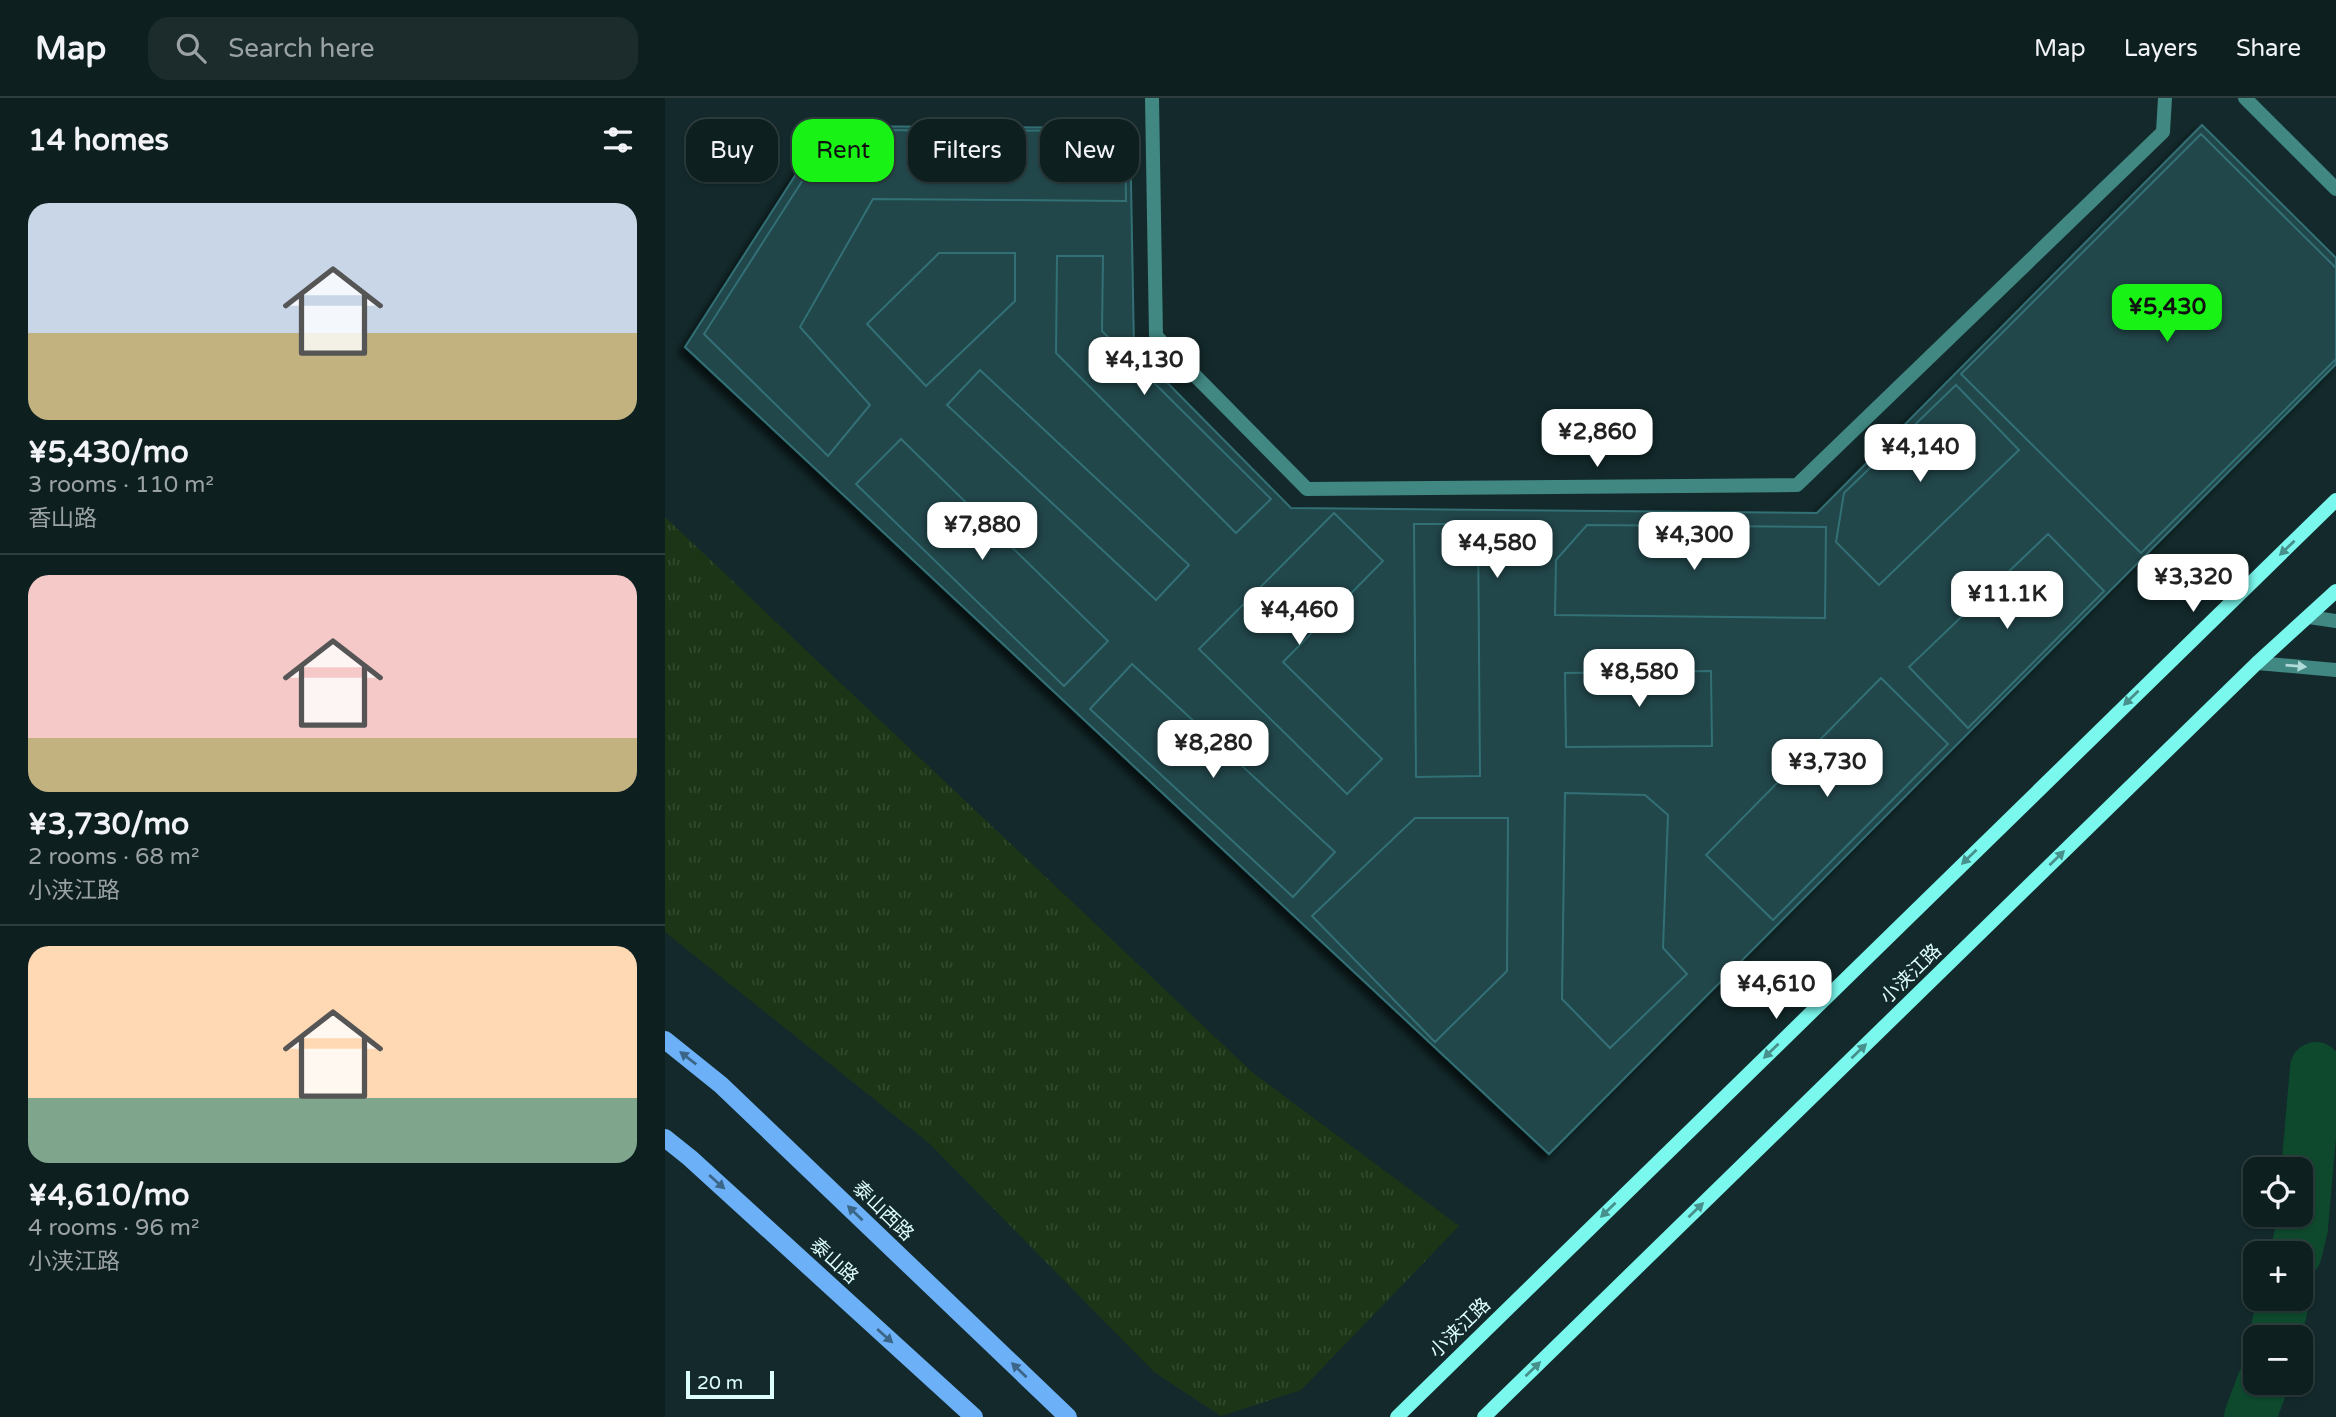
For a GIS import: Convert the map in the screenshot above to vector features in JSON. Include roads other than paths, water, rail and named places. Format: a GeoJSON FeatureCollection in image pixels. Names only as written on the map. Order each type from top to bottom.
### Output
{"type":"FeatureCollection","features":[{"type":"Feature","properties":{"kind":"main road","name":"小浃江路"},"geometry":{"type":"LineString","coordinates":[[1397,1417],[2336,500]]}},
{"type":"Feature","properties":{"kind":"main road","name":"小浃江路"},"geometry":{"type":"LineString","coordinates":[[1484,1417],[2257,663],[2336,590]]}},
{"type":"Feature","properties":{"kind":"main road","name":"泰山西路"},"geometry":{"type":"LineString","coordinates":[[665,1040],[721,1085],[1068,1417]]}},
{"type":"Feature","properties":{"kind":"main road","name":"泰山路"},"geometry":{"type":"LineString","coordinates":[[665,1138],[974,1417]]}},
{"type":"Feature","properties":{"kind":"street"},"geometry":{"type":"LineString","coordinates":[[1152,98],[1156,336],[1307,489],[1321,489],[1797,485],[2163,132],[2165,98]]}},
{"type":"Feature","properties":{"kind":"street"},"geometry":{"type":"LineString","coordinates":[[2245,98],[2336,189]]}},
{"type":"Feature","properties":{"kind":"street"},"geometry":{"type":"LineString","coordinates":[[2309,617],[2336,621]]}},
{"type":"Feature","properties":{"kind":"street"},"geometry":{"type":"LineString","coordinates":[[2257,663],[2336,670]]}},
{"type":"Feature","properties":{"kind":"waterway"},"geometry":{"type":"LineString","coordinates":[[2299,1241],[2316,1068]]}},
{"type":"Feature","properties":{"kind":"waterway"},"geometry":{"type":"LineString","coordinates":[[2278,1325],[2281,1311]]}},
{"type":"Feature","properties":{"kind":"waterway"},"geometry":{"type":"LineString","coordinates":[[2250,1417],[2258,1395]]}}]}
